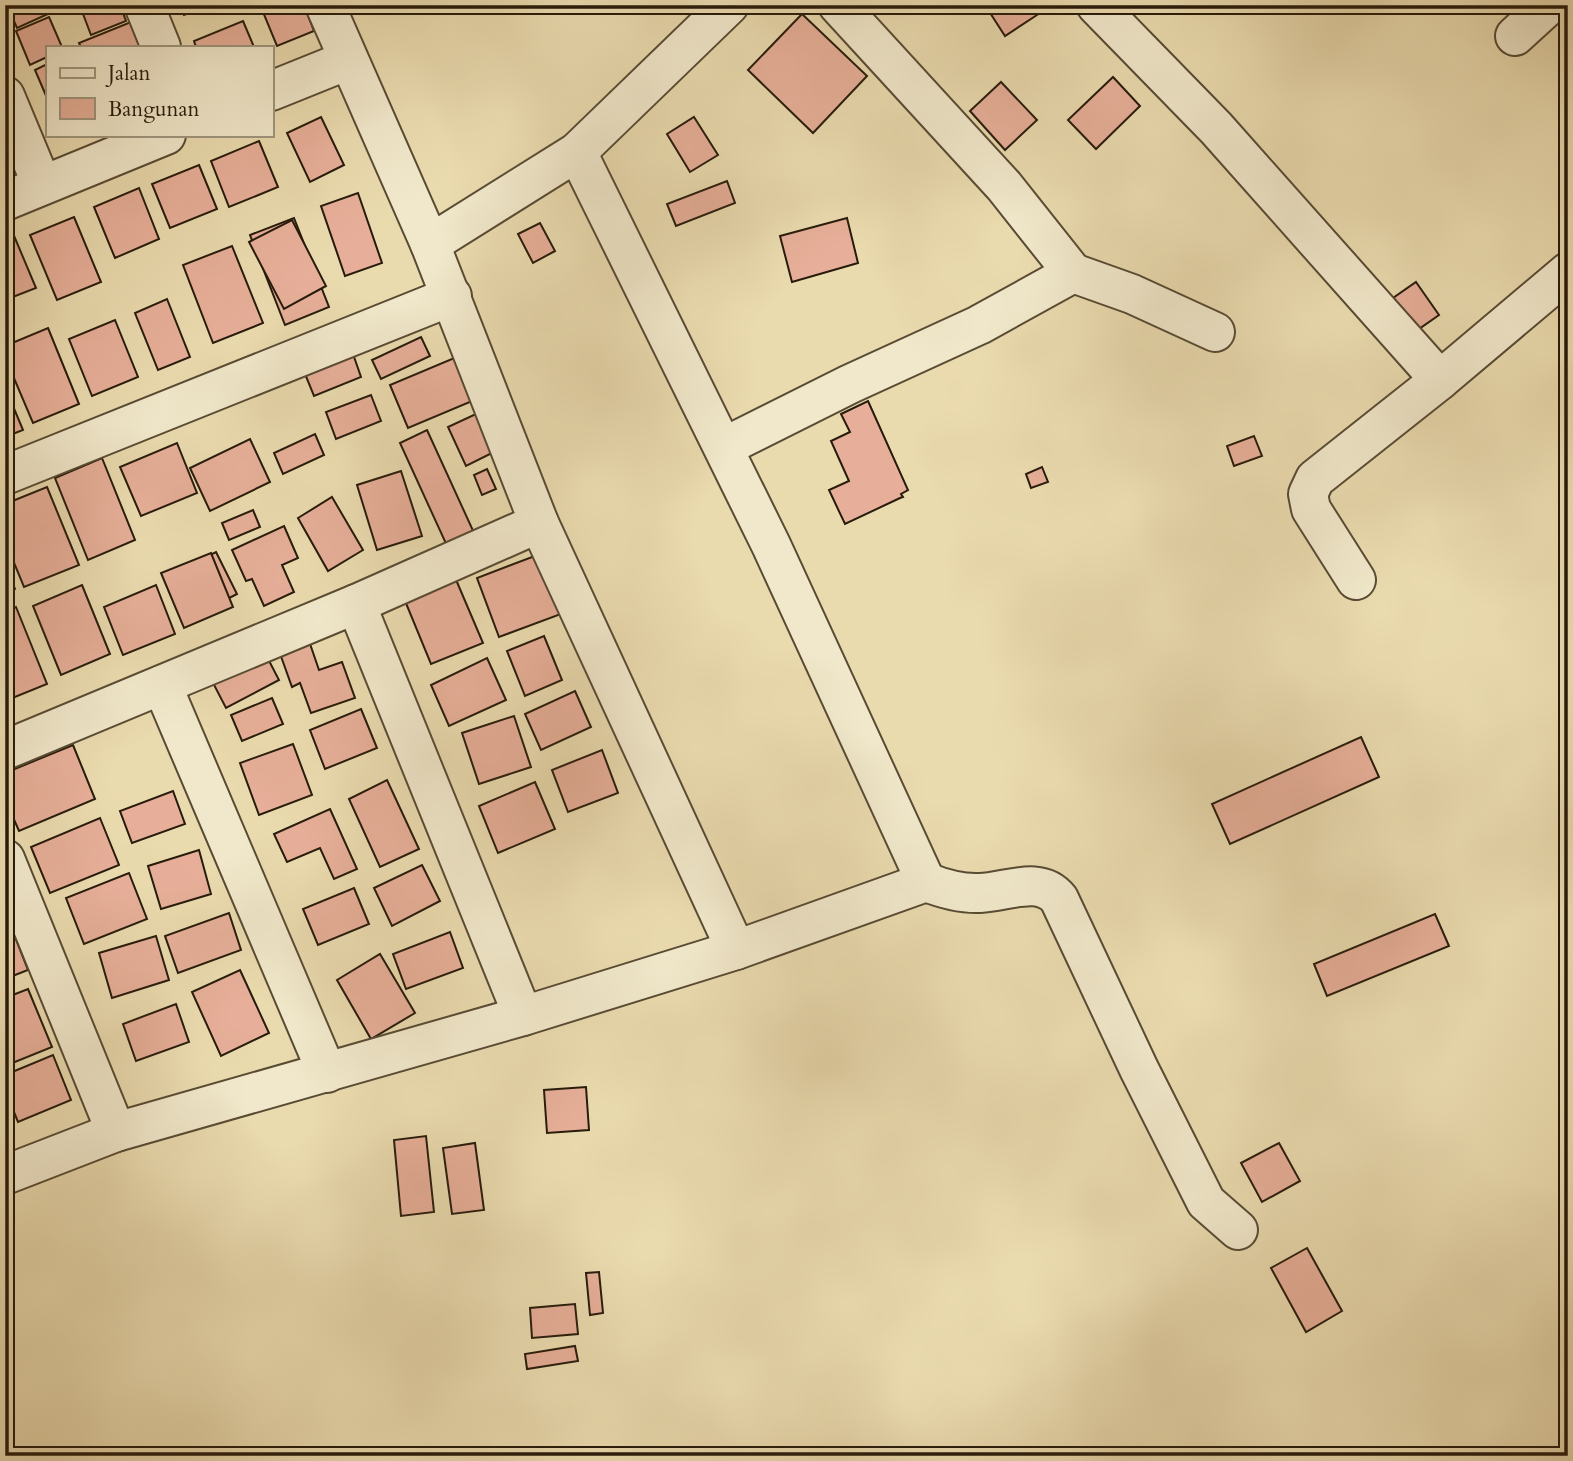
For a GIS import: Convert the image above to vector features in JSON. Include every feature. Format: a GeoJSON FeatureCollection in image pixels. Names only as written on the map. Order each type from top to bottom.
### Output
{"type":"FeatureCollection","features":[{"type":"Feature","properties":{"kind":"street"},"geometry":{"type":"LineString","coordinates":[[144,5],[161,46]]}},
{"type":"Feature","properties":{"kind":"street"},"geometry":{"type":"LineString","coordinates":[[325,5],[452,296],[539,523],[736,950]]}},
{"type":"Feature","properties":{"kind":"street"},"geometry":{"type":"LineString","coordinates":[[430,244],[577,152],[729,5]]}},
{"type":"Feature","properties":{"kind":"street"},"geometry":{"type":"LineString","coordinates":[[838,5],[1004,186],[1073,273],[1132,295],[1215,332]]}},
{"type":"Feature","properties":{"kind":"street"},"geometry":{"type":"LineString","coordinates":[[1096,5],[1216,128],[1440,380]]}},
{"type":"Feature","properties":{"kind":"street"},"geometry":{"type":"LineString","coordinates":[[1515,36],[1549,5]]}},
{"type":"Feature","properties":{"kind":"street"},"geometry":{"type":"LineString","coordinates":[[273,90],[348,60]]}},
{"type":"Feature","properties":{"kind":"street"},"geometry":{"type":"LineString","coordinates":[[5,96],[42,186]]}},
{"type":"Feature","properties":{"kind":"street"},"geometry":{"type":"LineString","coordinates":[[5,201],[164,136]]}},
{"type":"Feature","properties":{"kind":"street"},"geometry":{"type":"LineString","coordinates":[[577,152],[724,447],[926,882]]}},
{"type":"Feature","properties":{"kind":"street"},"geometry":{"type":"LineString","coordinates":[[1356,580],[1311,509],[1308,494],[1315,479],[1440,380],[1568,272]]}},
{"type":"Feature","properties":{"kind":"street"},"geometry":{"type":"LineString","coordinates":[[724,447],[850,384],[979,325],[1073,273]]}},
{"type":"Feature","properties":{"kind":"street"},"geometry":{"type":"LineString","coordinates":[[5,475],[452,296]]}},
{"type":"Feature","properties":{"kind":"street"},"geometry":{"type":"LineString","coordinates":[[5,750],[356,604],[539,523]]}},
{"type":"Feature","properties":{"kind":"street"},"geometry":{"type":"LineString","coordinates":[[356,604],[523,1016]]}},
{"type":"Feature","properties":{"kind":"street"},"geometry":{"type":"LineString","coordinates":[[162,685],[327,1073]]}},
{"type":"Feature","properties":{"kind":"street"},"geometry":{"type":"LineString","coordinates":[[5,859],[116,1132]]}},
{"type":"Feature","properties":{"kind":"street"},"geometry":{"type":"LineString","coordinates":[[5,1175],[116,1132],[523,1016],[736,950],[926,882],[950,891],[980,894],[1033,886],[1052,890],[1059,899],[1139,1069],[1206,1202],[1238,1230]]}},
{"type":"Feature","properties":{"kind":"building"},"geometry":{"type":"Polygon","coordinates":[[[7,5],[44,5],[48,14],[17,28],[7,5]]]}},
{"type":"Feature","properties":{"kind":"building"},"geometry":{"type":"Polygon","coordinates":[[[120,5],[126,21],[91,35],[80,6],[120,5]]]}},
{"type":"Feature","properties":{"kind":"building"},"geometry":{"type":"Polygon","coordinates":[[[180,5],[210,5],[184,15],[180,5]]]}},
{"type":"Feature","properties":{"kind":"building"},"geometry":{"type":"Polygon","coordinates":[[[279,5],[304,5],[314,31],[277,46],[263,12],[279,5]]]}},
{"type":"Feature","properties":{"kind":"building"},"geometry":{"type":"Polygon","coordinates":[[[985,5],[1035,5],[1040,13],[1005,36],[985,5]]]}},
{"type":"Feature","properties":{"kind":"building"},"geometry":{"type":"Polygon","coordinates":[[[802,14],[867,76],[813,133],[748,70],[802,14]]]}},
{"type":"Feature","properties":{"kind":"building"},"geometry":{"type":"Polygon","coordinates":[[[49,17],[62,46],[46,46],[46,57],[30,65],[16,31],[49,17]]]}},
{"type":"Feature","properties":{"kind":"building"},"geometry":{"type":"Polygon","coordinates":[[[136,20],[147,46],[80,46],[79,43],[136,20]]]}},
{"type":"Feature","properties":{"kind":"building"},"geometry":{"type":"Polygon","coordinates":[[[243,21],[254,46],[196,46],[194,41],[243,21]]]}},
{"type":"Feature","properties":{"kind":"building"},"geometry":{"type":"Polygon","coordinates":[[[46,64],[46,96],[35,70],[46,64]]]}},
{"type":"Feature","properties":{"kind":"building"},"geometry":{"type":"Polygon","coordinates":[[[1113,77],[1140,106],[1096,149],[1068,120],[1113,77]]]}},
{"type":"Feature","properties":{"kind":"building"},"geometry":{"type":"Polygon","coordinates":[[[1001,82],[1037,120],[1005,150],[970,111],[1001,82]]]}},
{"type":"Feature","properties":{"kind":"building"},"geometry":{"type":"Polygon","coordinates":[[[321,117],[344,165],[310,182],[287,133],[321,117]]]}},
{"type":"Feature","properties":{"kind":"building"},"geometry":{"type":"Polygon","coordinates":[[[694,117],[718,155],[690,172],[667,134],[694,117]]]}},
{"type":"Feature","properties":{"kind":"building"},"geometry":{"type":"Polygon","coordinates":[[[259,141],[278,187],[229,207],[211,161],[259,141]]]}},
{"type":"Feature","properties":{"kind":"building"},"geometry":{"type":"Polygon","coordinates":[[[199,165],[217,209],[170,228],[152,184],[199,165]]]}},
{"type":"Feature","properties":{"kind":"building"},"geometry":{"type":"Polygon","coordinates":[[[727,181],[735,203],[676,226],[667,204],[727,181]]]}},
{"type":"Feature","properties":{"kind":"building"},"geometry":{"type":"Polygon","coordinates":[[[139,188],[159,239],[115,258],[94,207],[139,188]]]}},
{"type":"Feature","properties":{"kind":"building"},"geometry":{"type":"Polygon","coordinates":[[[358,193],[382,263],[345,276],[321,206],[358,193]]]}},
{"type":"Feature","properties":{"kind":"building"},"geometry":{"type":"Polygon","coordinates":[[[74,217],[101,282],[57,300],[30,235],[74,217]]]}},
{"type":"Feature","properties":{"kind":"building"},"geometry":{"type":"Polygon","coordinates":[[[294,218],[329,307],[285,325],[250,235],[294,218]]]}},
{"type":"Feature","properties":{"kind":"building"},"geometry":{"type":"Polygon","coordinates":[[[847,218],[858,263],[792,282],[780,236],[847,218]]]}},
{"type":"Feature","properties":{"kind":"building"},"geometry":{"type":"Polygon","coordinates":[[[292,220],[326,286],[284,309],[249,242],[292,220]]]}},
{"type":"Feature","properties":{"kind":"building"},"geometry":{"type":"Polygon","coordinates":[[[540,223],[555,251],[533,263],[518,234],[540,223]]]}},
{"type":"Feature","properties":{"kind":"building"},"geometry":{"type":"Polygon","coordinates":[[[12,231],[36,288],[5,300],[5,234],[12,231]]]}},
{"type":"Feature","properties":{"kind":"building"},"geometry":{"type":"Polygon","coordinates":[[[232,246],[263,323],[213,343],[183,265],[232,246]]]}},
{"type":"Feature","properties":{"kind":"building"},"geometry":{"type":"Polygon","coordinates":[[[1416,282],[1439,315],[1416,331],[1393,298],[1416,282]]]}},
{"type":"Feature","properties":{"kind":"building"},"geometry":{"type":"Polygon","coordinates":[[[167,299],[190,357],[158,370],[135,313],[167,299]]]}},
{"type":"Feature","properties":{"kind":"building"},"geometry":{"type":"Polygon","coordinates":[[[115,320],[138,377],[92,396],[69,339],[115,320]]]}},
{"type":"Feature","properties":{"kind":"building"},"geometry":{"type":"Polygon","coordinates":[[[48,328],[79,404],[33,423],[5,357],[5,346],[48,328]]]}},
{"type":"Feature","properties":{"kind":"building"},"geometry":{"type":"Polygon","coordinates":[[[421,337],[430,356],[381,379],[372,360],[421,337]]]}},
{"type":"Feature","properties":{"kind":"building"},"geometry":{"type":"Polygon","coordinates":[[[352,351],[361,377],[314,396],[303,369],[352,351]]]}},
{"type":"Feature","properties":{"kind":"building"},"geometry":{"type":"Polygon","coordinates":[[[459,356],[477,399],[408,428],[390,385],[459,356]]]}},
{"type":"Feature","properties":{"kind":"building"},"geometry":{"type":"Polygon","coordinates":[[[5,387],[23,430],[5,437],[5,387]]]}},
{"type":"Feature","properties":{"kind":"building"},"geometry":{"type":"Polygon","coordinates":[[[371,395],[381,421],[336,439],[326,412],[371,395]]]}},
{"type":"Feature","properties":{"kind":"building"},"geometry":{"type":"Polygon","coordinates":[[[868,401],[908,490],[901,494],[903,497],[845,524],[829,490],[849,481],[831,441],[850,432],[841,414],[868,401]]]}},
{"type":"Feature","properties":{"kind":"building"},"geometry":{"type":"Polygon","coordinates":[[[478,413],[496,451],[466,466],[448,427],[478,413]]]}},
{"type":"Feature","properties":{"kind":"building"},"geometry":{"type":"Polygon","coordinates":[[[427,430],[475,535],[448,548],[400,443],[427,430]]]}},
{"type":"Feature","properties":{"kind":"building"},"geometry":{"type":"Polygon","coordinates":[[[315,434],[324,455],[283,474],[274,453],[315,434]]]}},
{"type":"Feature","properties":{"kind":"building"},"geometry":{"type":"Polygon","coordinates":[[[1254,436],[1262,456],[1234,466],[1227,446],[1254,436]]]}},
{"type":"Feature","properties":{"kind":"building"},"geometry":{"type":"Polygon","coordinates":[[[250,439],[270,482],[210,511],[190,468],[250,439]]]}},
{"type":"Feature","properties":{"kind":"building"},"geometry":{"type":"Polygon","coordinates":[[[177,443],[197,493],[141,516],[120,467],[177,443]]]}},
{"type":"Feature","properties":{"kind":"building"},"geometry":{"type":"Polygon","coordinates":[[[102,458],[135,540],[88,560],[55,478],[102,458]]]}},
{"type":"Feature","properties":{"kind":"building"},"geometry":{"type":"Polygon","coordinates":[[[1042,467],[1048,482],[1031,488],[1026,474],[1042,467]]]}},
{"type":"Feature","properties":{"kind":"building"},"geometry":{"type":"Polygon","coordinates":[[[487,469],[496,489],[482,495],[474,475],[487,469]]]}},
{"type":"Feature","properties":{"kind":"building"},"geometry":{"type":"Polygon","coordinates":[[[401,471],[422,536],[377,550],[357,485],[401,471]]]}},
{"type":"Feature","properties":{"kind":"building"},"geometry":{"type":"Polygon","coordinates":[[[47,487],[79,565],[24,587],[5,541],[5,504],[47,487]]]}},
{"type":"Feature","properties":{"kind":"building"},"geometry":{"type":"Polygon","coordinates":[[[332,497],[363,550],[328,571],[298,518],[332,497]]]}},
{"type":"Feature","properties":{"kind":"building"},"geometry":{"type":"Polygon","coordinates":[[[253,510],[260,527],[229,540],[222,523],[253,510]]]}},
{"type":"Feature","properties":{"kind":"building"},"geometry":{"type":"Polygon","coordinates":[[[284,526],[298,558],[282,565],[294,592],[264,606],[252,579],[246,581],[232,550],[284,526]]]}},
{"type":"Feature","properties":{"kind":"building"},"geometry":{"type":"Polygon","coordinates":[[[216,552],[237,594],[185,621],[164,578],[216,552]]]}},
{"type":"Feature","properties":{"kind":"building"},"geometry":{"type":"Polygon","coordinates":[[[211,553],[233,607],[184,628],[161,573],[211,553]]]}},
{"type":"Feature","properties":{"kind":"building"},"geometry":{"type":"Polygon","coordinates":[[[540,554],[561,614],[499,637],[477,578],[540,554]]]}},
{"type":"Feature","properties":{"kind":"building"},"geometry":{"type":"Polygon","coordinates":[[[5,565],[15,589],[5,593],[5,565]]]}},
{"type":"Feature","properties":{"kind":"building"},"geometry":{"type":"Polygon","coordinates":[[[454,575],[483,643],[431,664],[403,596],[454,575]]]}},
{"type":"Feature","properties":{"kind":"building"},"geometry":{"type":"Polygon","coordinates":[[[82,585],[110,654],[61,675],[33,606],[82,585]]]}},
{"type":"Feature","properties":{"kind":"building"},"geometry":{"type":"Polygon","coordinates":[[[156,585],[175,634],[123,655],[104,607],[156,585]]]}},
{"type":"Feature","properties":{"kind":"building"},"geometry":{"type":"Polygon","coordinates":[[[16,607],[47,684],[5,701],[5,612],[16,607]]]}},
{"type":"Feature","properties":{"kind":"building"},"geometry":{"type":"Polygon","coordinates":[[[544,636],[562,680],[525,696],[507,651],[544,636]]]}},
{"type":"Feature","properties":{"kind":"building"},"geometry":{"type":"Polygon","coordinates":[[[308,638],[319,670],[342,662],[355,698],[311,713],[300,683],[292,687],[278,648],[308,638]]]}},
{"type":"Feature","properties":{"kind":"building"},"geometry":{"type":"Polygon","coordinates":[[[265,653],[279,680],[226,708],[212,681],[265,653]]]}},
{"type":"Feature","properties":{"kind":"building"},"geometry":{"type":"Polygon","coordinates":[[[487,658],[506,700],[449,726],[431,685],[487,658]]]}},
{"type":"Feature","properties":{"kind":"building"},"geometry":{"type":"Polygon","coordinates":[[[575,691],[591,727],[541,750],[525,714],[575,691]]]}},
{"type":"Feature","properties":{"kind":"building"},"geometry":{"type":"Polygon","coordinates":[[[272,698],[283,724],[242,741],[231,715],[272,698]]]}},
{"type":"Feature","properties":{"kind":"building"},"geometry":{"type":"Polygon","coordinates":[[[361,709],[377,748],[325,769],[310,730],[361,709]]]}},
{"type":"Feature","properties":{"kind":"building"},"geometry":{"type":"Polygon","coordinates":[[[514,716],[531,767],[479,784],[462,733],[514,716]]]}},
{"type":"Feature","properties":{"kind":"building"},"geometry":{"type":"Polygon","coordinates":[[[1361,737],[1379,777],[1230,844],[1212,804],[1361,737]]]}},
{"type":"Feature","properties":{"kind":"building"},"geometry":{"type":"Polygon","coordinates":[[[293,744],[312,795],[259,815],[240,763],[293,744]]]}},
{"type":"Feature","properties":{"kind":"building"},"geometry":{"type":"Polygon","coordinates":[[[73,745],[95,799],[19,831],[5,799],[5,773],[73,745]]]}},
{"type":"Feature","properties":{"kind":"building"},"geometry":{"type":"Polygon","coordinates":[[[602,750],[618,793],[568,812],[552,770],[602,750]]]}},
{"type":"Feature","properties":{"kind":"building"},"geometry":{"type":"Polygon","coordinates":[[[387,780],[419,849],[380,867],[349,799],[387,780]]]}},
{"type":"Feature","properties":{"kind":"building"},"geometry":{"type":"Polygon","coordinates":[[[535,782],[555,829],[498,853],[479,806],[535,782]]]}},
{"type":"Feature","properties":{"kind":"building"},"geometry":{"type":"Polygon","coordinates":[[[173,791],[185,824],[132,843],[120,811],[173,791]]]}},
{"type":"Feature","properties":{"kind":"building"},"geometry":{"type":"Polygon","coordinates":[[[330,809],[357,869],[334,879],[320,848],[287,862],[274,834],[330,809]]]}},
{"type":"Feature","properties":{"kind":"building"},"geometry":{"type":"Polygon","coordinates":[[[100,818],[119,865],[50,893],[31,847],[100,818]]]}},
{"type":"Feature","properties":{"kind":"building"},"geometry":{"type":"Polygon","coordinates":[[[199,850],[211,894],[161,909],[148,866],[199,850]]]}},
{"type":"Feature","properties":{"kind":"building"},"geometry":{"type":"Polygon","coordinates":[[[422,865],[440,901],[392,926],[374,888],[422,865]]]}},
{"type":"Feature","properties":{"kind":"building"},"geometry":{"type":"Polygon","coordinates":[[[129,873],[147,919],[84,944],[66,898],[129,873]]]}},
{"type":"Feature","properties":{"kind":"building"},"geometry":{"type":"Polygon","coordinates":[[[354,888],[369,924],[318,945],[303,909],[354,888]]]}},
{"type":"Feature","properties":{"kind":"building"},"geometry":{"type":"Polygon","coordinates":[[[229,913],[241,950],[178,973],[165,936],[229,913]]]}},
{"type":"Feature","properties":{"kind":"building"},"geometry":{"type":"Polygon","coordinates":[[[1435,914],[1449,946],[1327,996],[1314,964],[1435,914]]]}},
{"type":"Feature","properties":{"kind":"building"},"geometry":{"type":"Polygon","coordinates":[[[10,924],[28,970],[5,979],[5,926],[10,924]]]}},
{"type":"Feature","properties":{"kind":"building"},"geometry":{"type":"Polygon","coordinates":[[[450,932],[463,968],[406,989],[393,954],[450,932]]]}},
{"type":"Feature","properties":{"kind":"building"},"geometry":{"type":"Polygon","coordinates":[[[156,936],[169,980],[112,998],[99,953],[156,936]]]}},
{"type":"Feature","properties":{"kind":"building"},"geometry":{"type":"Polygon","coordinates":[[[380,954],[415,1013],[371,1039],[337,980],[380,954]]]}},
{"type":"Feature","properties":{"kind":"building"},"geometry":{"type":"Polygon","coordinates":[[[240,970],[269,1033],[221,1056],[192,992],[240,970]]]}},
{"type":"Feature","properties":{"kind":"building"},"geometry":{"type":"Polygon","coordinates":[[[28,989],[52,1047],[5,1066],[5,998],[28,989]]]}},
{"type":"Feature","properties":{"kind":"building"},"geometry":{"type":"Polygon","coordinates":[[[176,1004],[189,1042],[136,1061],[123,1024],[176,1004]]]}},
{"type":"Feature","properties":{"kind":"building"},"geometry":{"type":"Polygon","coordinates":[[[53,1055],[71,1100],[18,1122],[5,1090],[5,1075],[53,1055]]]}},
{"type":"Feature","properties":{"kind":"building"},"geometry":{"type":"Polygon","coordinates":[[[586,1087],[589,1130],[547,1133],[544,1090],[586,1087]]]}},
{"type":"Feature","properties":{"kind":"building"},"geometry":{"type":"Polygon","coordinates":[[[426,1136],[434,1212],[401,1216],[394,1140],[426,1136]]]}},
{"type":"Feature","properties":{"kind":"building"},"geometry":{"type":"Polygon","coordinates":[[[475,1143],[484,1210],[452,1214],[443,1148],[475,1143]]]}},
{"type":"Feature","properties":{"kind":"building"},"geometry":{"type":"Polygon","coordinates":[[[1279,1143],[1300,1181],[1262,1202],[1241,1163],[1279,1143]]]}},
{"type":"Feature","properties":{"kind":"building"},"geometry":{"type":"Polygon","coordinates":[[[1307,1248],[1342,1311],[1306,1332],[1271,1268],[1307,1248]]]}},
{"type":"Feature","properties":{"kind":"building"},"geometry":{"type":"Polygon","coordinates":[[[599,1272],[603,1313],[590,1315],[586,1273],[599,1272]]]}},
{"type":"Feature","properties":{"kind":"building"},"geometry":{"type":"Polygon","coordinates":[[[575,1304],[578,1334],[532,1338],[530,1308],[575,1304]]]}},
{"type":"Feature","properties":{"kind":"building"},"geometry":{"type":"Polygon","coordinates":[[[575,1346],[578,1361],[527,1369],[525,1354],[575,1346]]]}}]}
